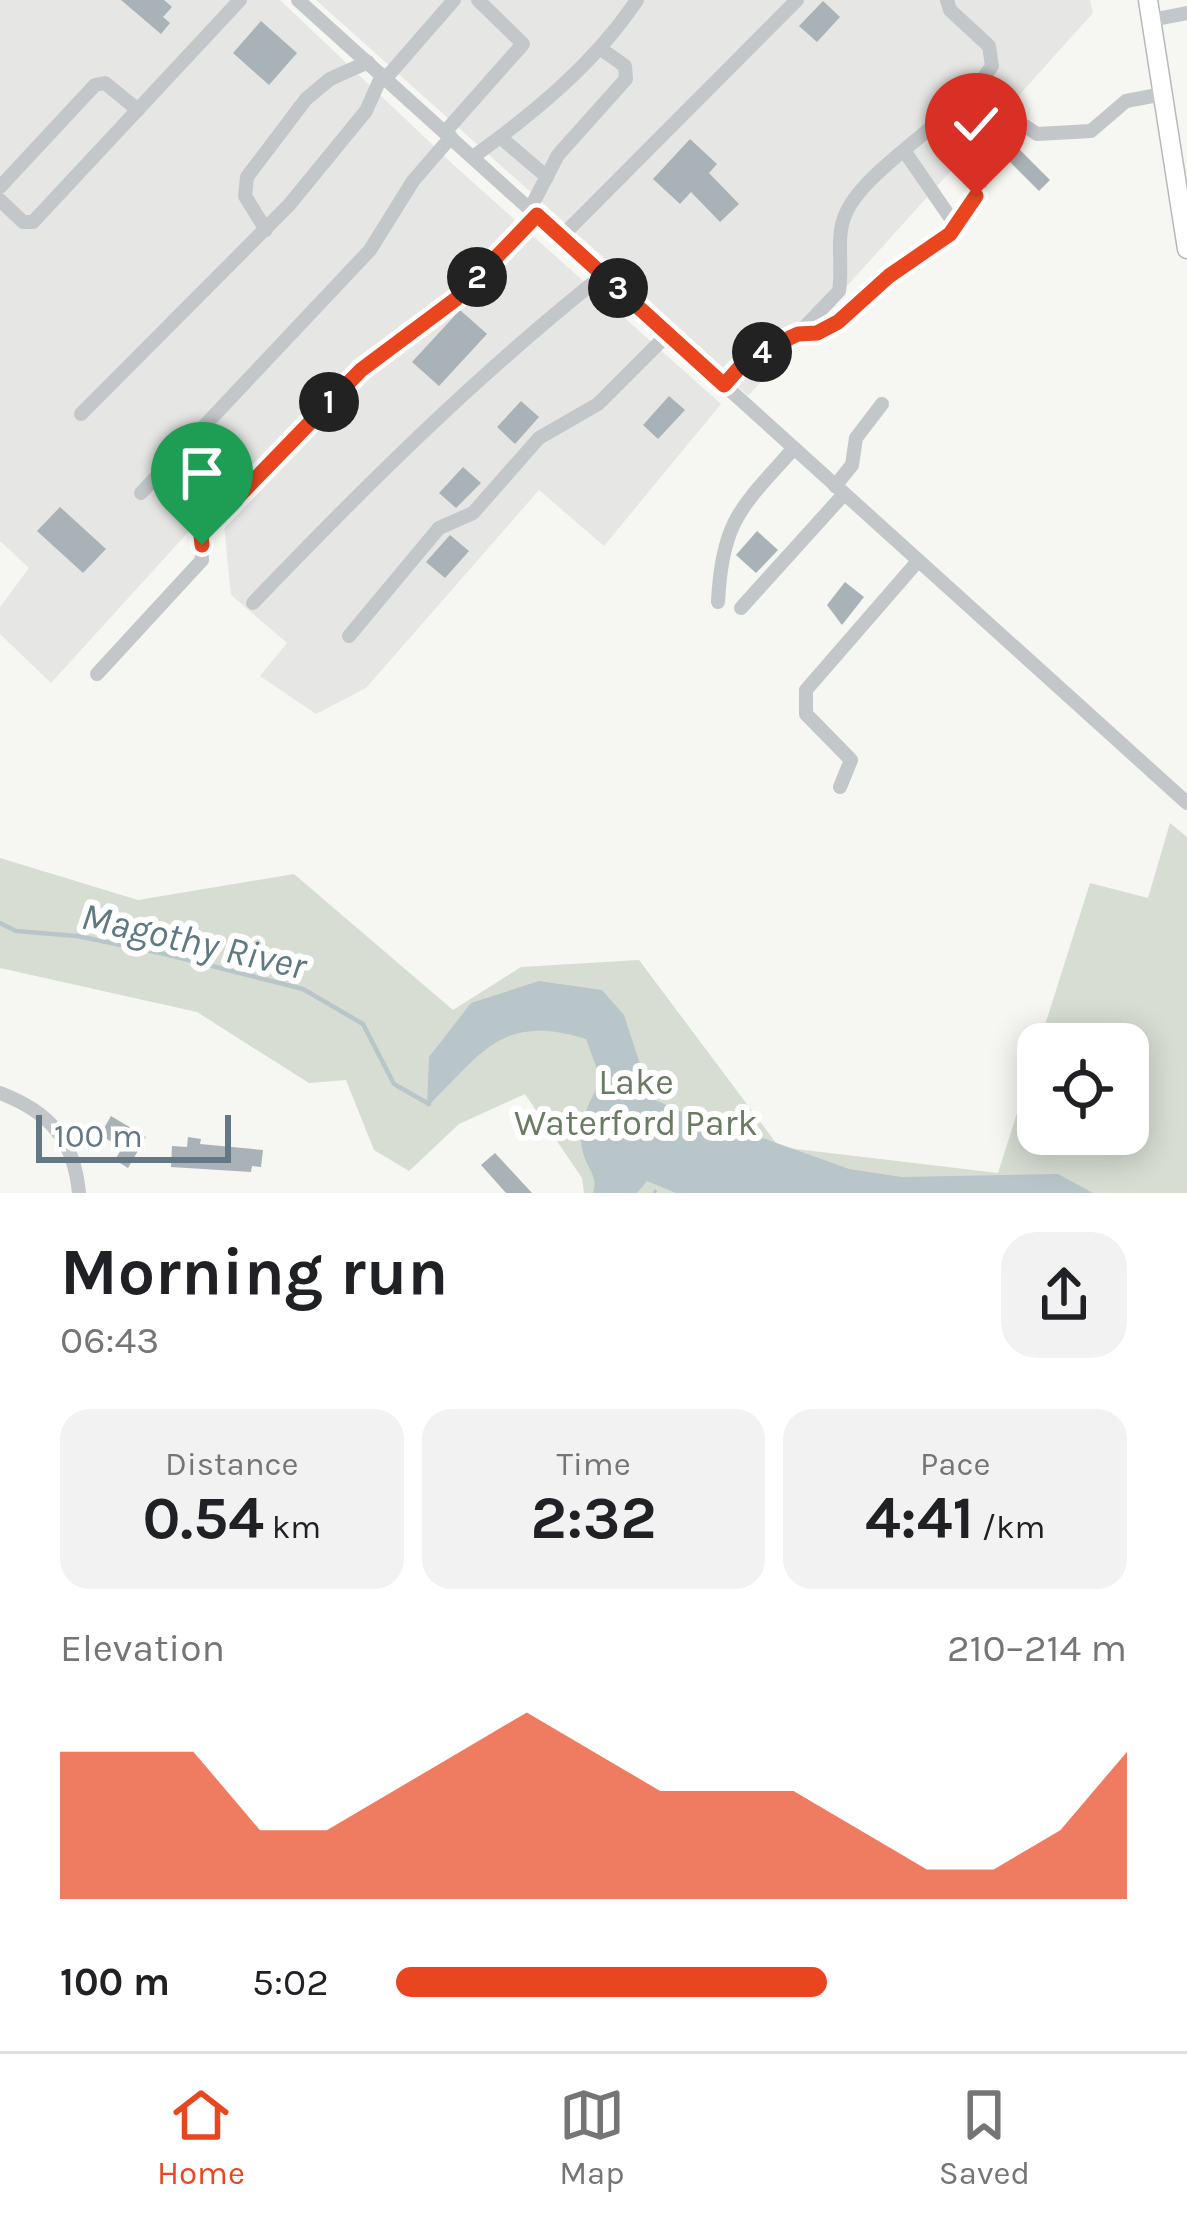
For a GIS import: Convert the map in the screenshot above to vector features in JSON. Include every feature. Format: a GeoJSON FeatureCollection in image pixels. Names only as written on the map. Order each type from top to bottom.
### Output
{"type":"FeatureCollection","features":[{"type":"Feature","properties":{"kind":"main road"},"geometry":{"type":"LineString","coordinates":[[1150,10],[1187,249]]}},
{"type":"Feature","properties":{"kind":"street"},"geometry":{"type":"LineString","coordinates":[[0,200],[23,221],[32,222],[240,0]]}},
{"type":"Feature","properties":{"kind":"street"},"geometry":{"type":"LineString","coordinates":[[298,0],[1187,802]]}},
{"type":"Feature","properties":{"kind":"street"},"geometry":{"type":"LineString","coordinates":[[81,414],[266,230],[342,145],[384,77],[454,0]]}},
{"type":"Feature","properties":{"kind":"street"},"geometry":{"type":"LineString","coordinates":[[142,493],[370,250],[413,181],[523,44],[478,0]]}},
{"type":"Feature","properties":{"kind":"street"},"geometry":{"type":"LineString","coordinates":[[473,157],[601,49],[638,0]]}},
{"type":"Feature","properties":{"kind":"street"},"geometry":{"type":"LineString","coordinates":[[561,237],[797,0]]}},
{"type":"Feature","properties":{"kind":"street"},"geometry":{"type":"LineString","coordinates":[[724,385],[749,357],[798,334],[839,291],[841,228],[851,201],[963,102],[992,66],[989,46],[950,10],[947,0]]}},
{"type":"Feature","properties":{"kind":"street"},"geometry":{"type":"LineString","coordinates":[[1150,10],[1187,13]]}},
{"type":"Feature","properties":{"kind":"street"},"geometry":{"type":"LineString","coordinates":[[97,674],[202,560],[201,535],[361,370],[456,299],[534,212],[558,155],[626,80],[625,66],[601,49]]}},
{"type":"Feature","properties":{"kind":"street"},"geometry":{"type":"LineString","coordinates":[[266,230],[245,196],[247,177],[306,99],[330,79],[368,62]]}},
{"type":"Feature","properties":{"kind":"street"},"geometry":{"type":"LineString","coordinates":[[0,187],[95,85],[105,83],[138,110]]}},
{"type":"Feature","properties":{"kind":"street"},"geometry":{"type":"LineString","coordinates":[[798,334],[817,333],[838,322],[956,226],[1006,133],[1025,126],[1037,134],[1090,131],[1126,101],[1163,94]]}},
{"type":"Feature","properties":{"kind":"street"},"geometry":{"type":"LineString","coordinates":[[500,136],[547,177]]}},
{"type":"Feature","properties":{"kind":"street"},"geometry":{"type":"LineString","coordinates":[[905,152],[956,226]]}},
{"type":"Feature","properties":{"kind":"street"},"geometry":{"type":"LineString","coordinates":[[253,604],[318,535],[523,341],[603,275]]}},
{"type":"Feature","properties":{"kind":"street"},"geometry":{"type":"LineString","coordinates":[[350,636],[439,528],[473,513],[539,438],[598,404],[668,334]]}},
{"type":"Feature","properties":{"kind":"street"},"geometry":{"type":"LineString","coordinates":[[741,608],[840,490],[852,465],[856,438],[882,404]]}},
{"type":"Feature","properties":{"kind":"street"},"geometry":{"type":"LineString","coordinates":[[718,602],[720,560],[730,525],[794,448]]}},
{"type":"Feature","properties":{"kind":"street"},"geometry":{"type":"LineString","coordinates":[[840,788],[850,760],[806,714],[806,690],[918,561]]}},
{"type":"Feature","properties":{"kind":"street"},"geometry":{"type":"LineString","coordinates":[[0,1094],[27,1103],[59,1131],[71,1149],[80,1193]]}},
{"type":"Feature","properties":{"kind":"shaded area"},"geometry":{"type":"Polygon","coordinates":[[[0,0],[280,0],[458,169],[721,404],[604,546],[539,490],[366,688],[316,714],[260,676],[287,643],[231,595],[221,496],[51,683],[0,634],[0,607],[29,568],[0,541],[0,0]]]}},
{"type":"Feature","properties":{"kind":"shaded area"},"geometry":{"type":"Polygon","coordinates":[[[316,0],[1090,0],[1093,13],[748,396],[621,273],[316,0]]]}},
{"type":"Feature","properties":{"kind":"shaded area"},"geometry":{"type":"Polygon","coordinates":[[[539,981],[602,990],[624,1015],[651,1098],[722,1130],[760,1137],[849,1169],[902,1177],[1058,1174],[1093,1193],[676,1193],[647,1181],[637,1193],[593,1193],[594,1178],[581,1136],[601,1080],[586,1039],[557,1032],[514,1035],[480,1054],[427,1107],[429,1057],[471,1003],[539,981]]]}},
{"type":"Feature","properties":{"kind":"green space","name":"Lake Waterford Park"},"geometry":{"type":"Polygon","coordinates":[[[1170,823],[1187,837],[1187,1193],[584,1193],[582,1178],[525,1094],[459,1124],[409,1171],[374,1150],[346,1080],[309,1083],[197,1012],[0,968],[0,858],[138,900],[294,874],[453,1010],[521,967],[639,960],[779,1147],[998,1173],[1017,1113],[1017,1155],[1149,1155],[1149,1023],[1046,1023],[1090,883],[1148,898],[1170,823]]]}},
{"type":"Feature","properties":{"kind":"building"},"geometry":{"type":"Polygon","coordinates":[[[121,0],[164,0],[172,7],[163,17],[170,23],[161,34],[121,0]]]}},
{"type":"Feature","properties":{"kind":"building"},"geometry":{"type":"Polygon","coordinates":[[[823,1],[840,17],[817,42],[799,26],[823,1]]]}},
{"type":"Feature","properties":{"kind":"building"},"geometry":{"type":"Polygon","coordinates":[[[261,21],[297,53],[269,85],[233,53],[261,21]]]}},
{"type":"Feature","properties":{"kind":"building"},"geometry":{"type":"Polygon","coordinates":[[[690,139],[717,164],[709,173],[739,204],[720,222],[691,192],[680,204],[653,179],[690,139]]]}},
{"type":"Feature","properties":{"kind":"building"},"geometry":{"type":"Polygon","coordinates":[[[1014,144],[1050,180],[1039,191],[1004,156],[1014,144]]]}},
{"type":"Feature","properties":{"kind":"building"},"geometry":{"type":"Polygon","coordinates":[[[460,310],[487,334],[439,386],[412,362],[460,310]]]}},
{"type":"Feature","properties":{"kind":"building"},"geometry":{"type":"Polygon","coordinates":[[[669,396],[685,410],[658,439],[643,425],[669,396]]]}},
{"type":"Feature","properties":{"kind":"building"},"geometry":{"type":"Polygon","coordinates":[[[521,401],[539,417],[515,444],[497,427],[521,401]]]}},
{"type":"Feature","properties":{"kind":"building"},"geometry":{"type":"Polygon","coordinates":[[[463,467],[481,483],[456,508],[439,493],[463,467]]]}},
{"type":"Feature","properties":{"kind":"building"},"geometry":{"type":"Polygon","coordinates":[[[60,507],[106,549],[83,573],[37,531],[60,507]]]}},
{"type":"Feature","properties":{"kind":"building"},"geometry":{"type":"Polygon","coordinates":[[[757,531],[778,550],[756,573],[736,555],[757,531]]]}},
{"type":"Feature","properties":{"kind":"building"},"geometry":{"type":"Polygon","coordinates":[[[450,535],[469,551],[445,578],[426,562],[450,535]]]}},
{"type":"Feature","properties":{"kind":"building"},"geometry":{"type":"Polygon","coordinates":[[[845,582],[864,597],[842,625],[827,605],[845,582]]]}},
{"type":"Feature","properties":{"kind":"building"},"geometry":{"type":"Polygon","coordinates":[[[111,1116],[146,1137],[128,1168],[115,1160],[122,1148],[100,1135],[111,1116]]]}},
{"type":"Feature","properties":{"kind":"building"},"geometry":{"type":"Polygon","coordinates":[[[188,1137],[201,1139],[200,1144],[263,1150],[261,1167],[252,1166],[251,1172],[171,1167],[172,1146],[187,1147],[188,1137]]]}},
{"type":"Feature","properties":{"kind":"building"},"geometry":{"type":"Polygon","coordinates":[[[495,1153],[532,1193],[506,1193],[481,1165],[495,1153]]]}},
{"type":"Feature","properties":{"kind":"waterway","name":"Magothy River"},"geometry":{"type":"LineString","coordinates":[[0,923],[16,931],[77,936],[165,954],[303,989],[363,1024],[394,1084],[429,1104]]}},
{"type":"Feature","properties":{"kind":"route"},"geometry":{"type":"LineString","coordinates":[[202,545],[201,535],[361,370],[456,299],[537,215],[724,385],[749,357],[838,322],[889,276],[950,234],[976,196]]}}]}
